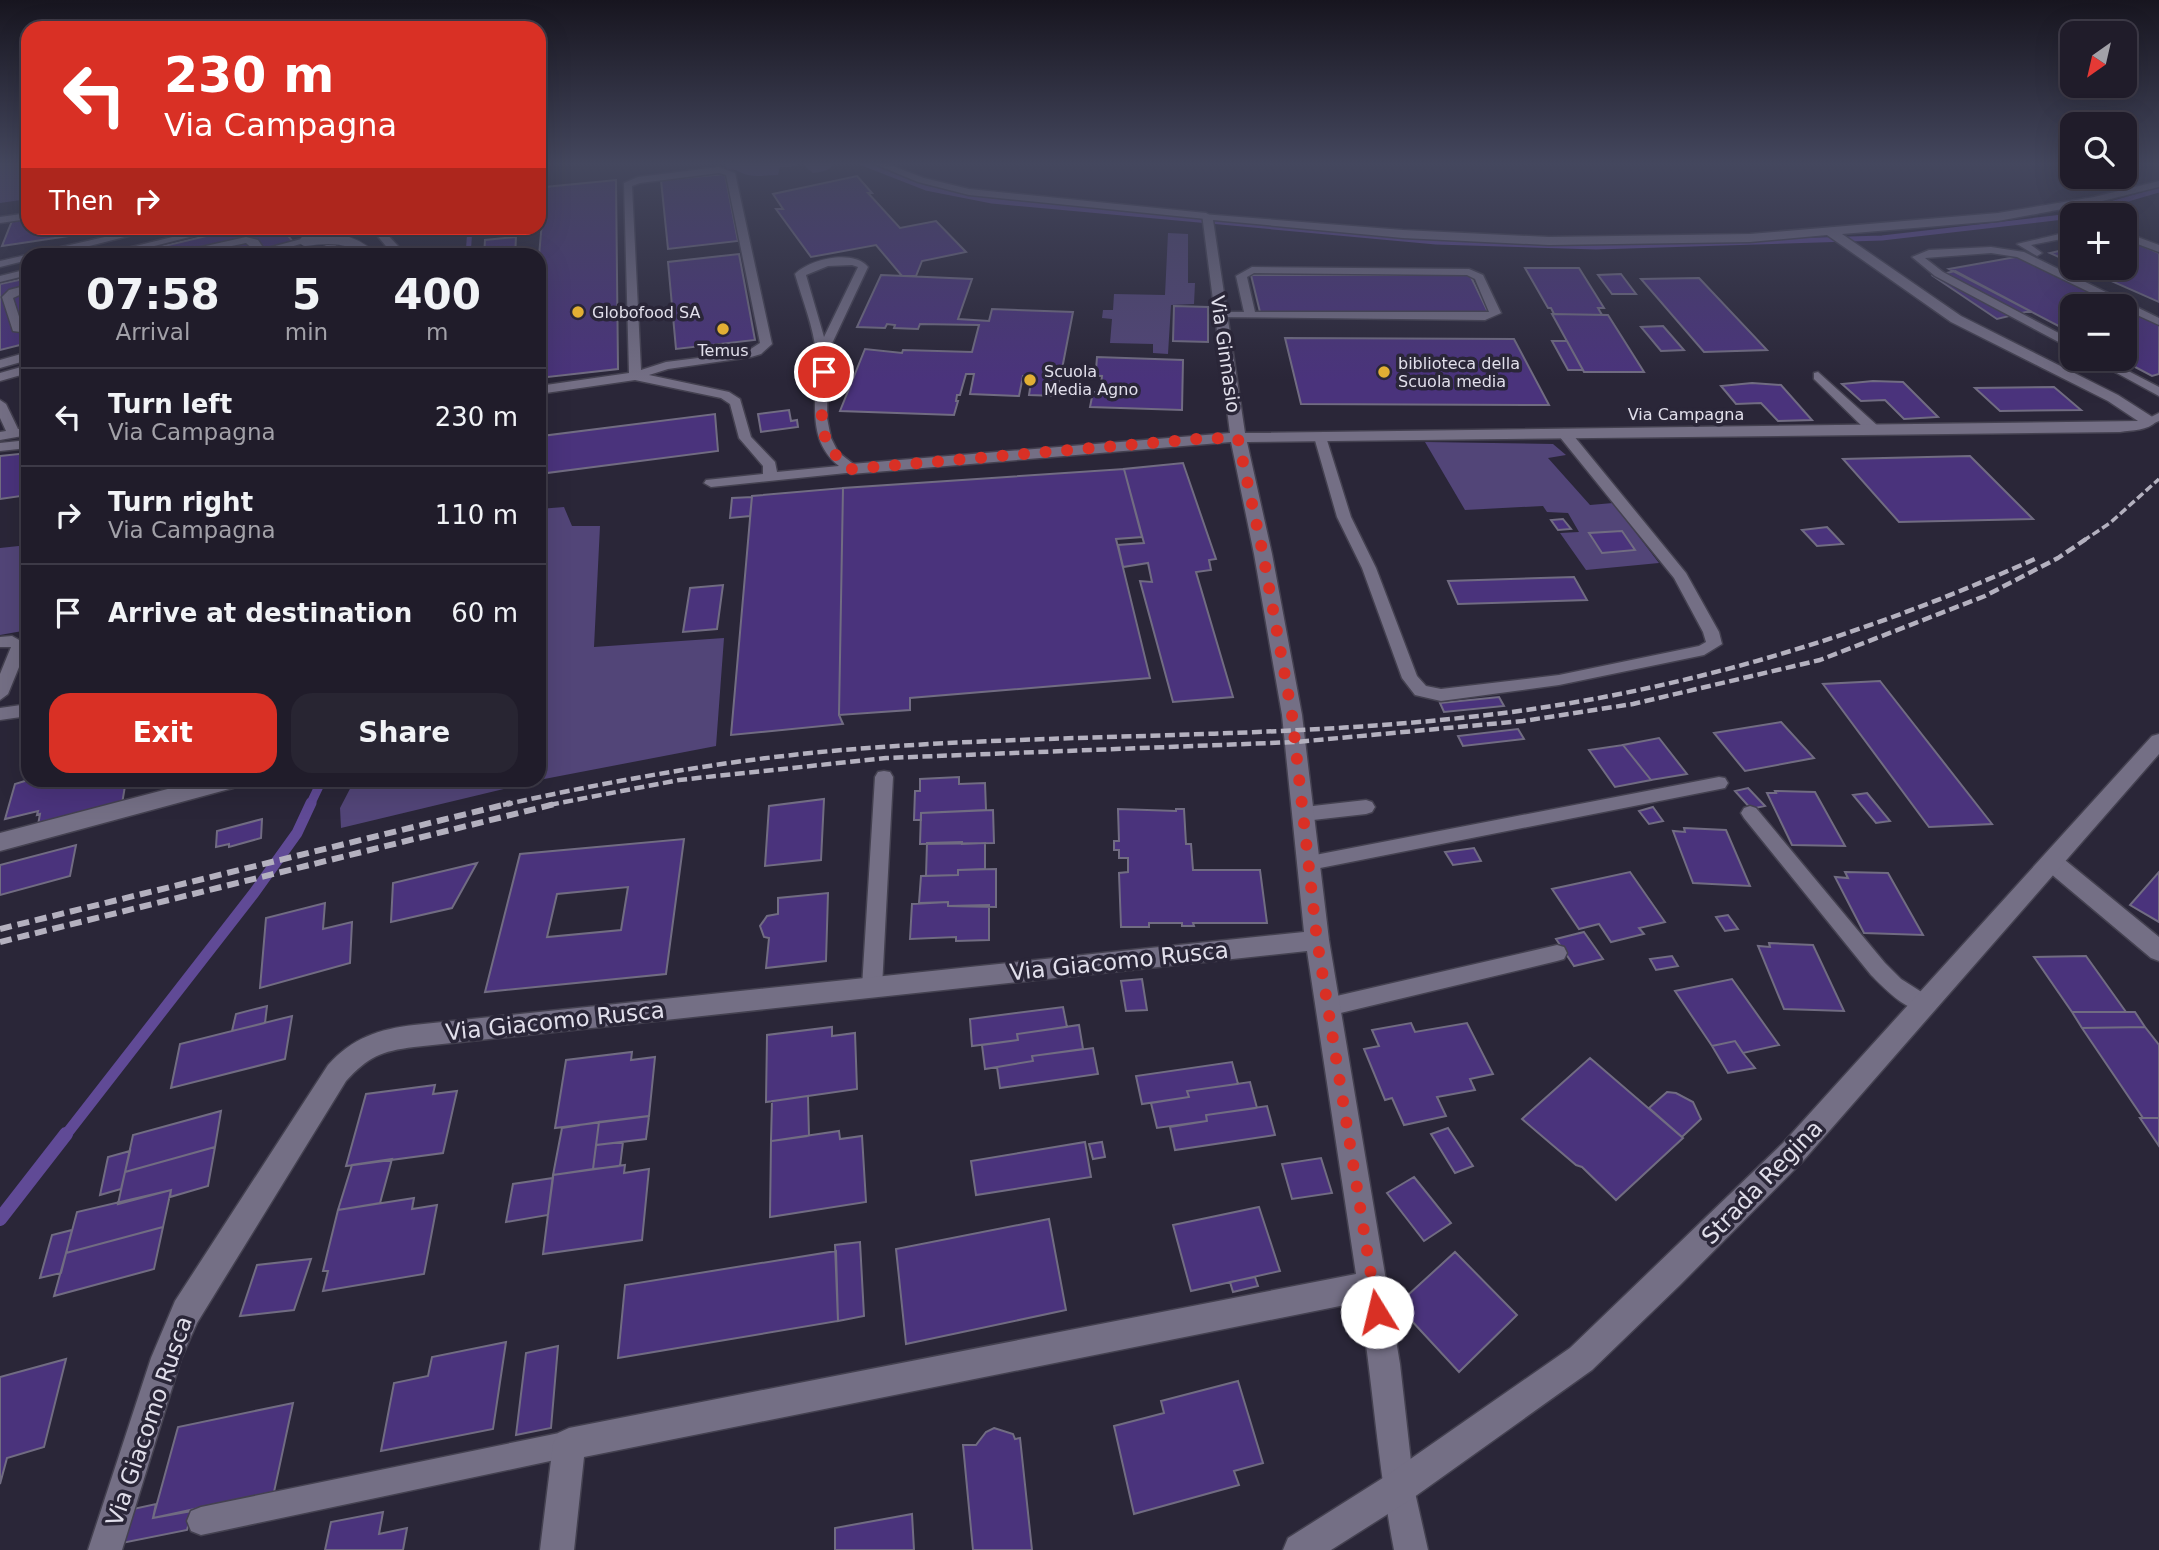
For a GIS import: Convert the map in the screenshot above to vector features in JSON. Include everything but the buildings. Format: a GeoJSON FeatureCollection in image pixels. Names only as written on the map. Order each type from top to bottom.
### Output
{"type":"FeatureCollection","features":[{"type":"Feature","properties":{"kind":"street","name":"Via Ginnasio"},"geometry":{"type":"LineString","coordinates":[[1209,235],[1238,439],[1266,567],[1292,715],[1317,940],[1385,1364],[1398,1488],[1411,1550]]}},
{"type":"Feature","properties":{"kind":"street"},"geometry":{"type":"LineString","coordinates":[[1431,235],[1549,241],[1673,241],[1852,235]]}},
{"type":"Feature","properties":{"kind":"street","name":"Via Campagna"},"geometry":{"type":"LineString","coordinates":[[1839,237],[1917,295],[1956,319],[2154,419]]}},
{"type":"Feature","properties":{"kind":"street","name":"Via Campagna"},"geometry":{"type":"LineString","coordinates":[[851,469],[1208,438],[2120,427],[2141,425],[2154,419]]}},
{"type":"Feature","properties":{"kind":"street","name":"Strada Regina"},"geometry":{"type":"LineString","coordinates":[[1300,1550],[1398,1488],[1581,1359],[1742,1205],[2159,741]]}},
{"type":"Feature","properties":{"kind":"street"},"geometry":{"type":"LineString","coordinates":[[0,842],[207,787]]}},
{"type":"Feature","properties":{"kind":"street"},"geometry":{"type":"LineString","coordinates":[[2052,862],[2159,951]]}},
{"type":"Feature","properties":{"kind":"street","name":"Via Giacomo Rusca"},"geometry":{"type":"LineString","coordinates":[[105,1550],[166,1358],[186,1312],[337,1073],[364,1047],[374,1042],[414,1036],[1317,940]]}},
{"type":"Feature","properties":{"kind":"street"},"geometry":{"type":"LineString","coordinates":[[557,1550],[569,1444],[1373,1286]]}},
{"type":"Feature","properties":{"kind":"lane"},"geometry":{"type":"LineString","coordinates":[[70,248],[124,235]]}},
{"type":"Feature","properties":{"kind":"lane"},"geometry":{"type":"LineString","coordinates":[[134,248],[189,235]]}},
{"type":"Feature","properties":{"kind":"lane"},"geometry":{"type":"LineString","coordinates":[[629,235],[635,376]]}},
{"type":"Feature","properties":{"kind":"lane"},"geometry":{"type":"LineString","coordinates":[[546,389],[635,376],[666,366],[757,352],[766,344],[743,235]]}},
{"type":"Feature","properties":{"kind":"lane"},"geometry":{"type":"LineString","coordinates":[[2060,236],[2022,244],[2060,262]]}},
{"type":"Feature","properties":{"kind":"lane"},"geometry":{"type":"LineString","coordinates":[[277,248],[305,241],[335,239],[351,241],[364,248]]}},
{"type":"Feature","properties":{"kind":"lane"},"geometry":{"type":"LineString","coordinates":[[206,248],[246,240],[254,242],[258,248]]}},
{"type":"Feature","properties":{"kind":"lane"},"geometry":{"type":"LineString","coordinates":[[2137,240],[2159,249]]}},
{"type":"Feature","properties":{"kind":"lane"},"geometry":{"type":"LineString","coordinates":[[2060,339],[1938,274],[1917,257],[1929,253],[1991,250],[2020,254],[2103,294]]}},
{"type":"Feature","properties":{"kind":"lane"},"geometry":{"type":"LineString","coordinates":[[0,264],[21,259]]}},
{"type":"Feature","properties":{"kind":"lane"},"geometry":{"type":"LineString","coordinates":[[822,352],[863,267],[859,263],[842,262],[810,268],[800,274],[822,352],[821,418],[825,438],[832,454],[851,469]]}},
{"type":"Feature","properties":{"kind":"lane"},"geometry":{"type":"LineString","coordinates":[[1220,315],[1485,317],[1495,313],[1479,277],[1469,272],[1252,270],[1241,276],[1250,315]]}},
{"type":"Feature","properties":{"kind":"lane"},"geometry":{"type":"LineString","coordinates":[[0,279],[21,274]]}},
{"type":"Feature","properties":{"kind":"lane"},"geometry":{"type":"LineString","coordinates":[[2098,280],[2159,309]]}},
{"type":"Feature","properties":{"kind":"lane"},"geometry":{"type":"LineString","coordinates":[[21,290],[7,297],[17,329],[21,329]]}},
{"type":"Feature","properties":{"kind":"lane"},"geometry":{"type":"LineString","coordinates":[[2137,310],[2159,321]]}},
{"type":"Feature","properties":{"kind":"lane"},"geometry":{"type":"LineString","coordinates":[[0,363],[21,358]]}},
{"type":"Feature","properties":{"kind":"lane"},"geometry":{"type":"LineString","coordinates":[[0,377],[21,371]]}},
{"type":"Feature","properties":{"kind":"lane"},"geometry":{"type":"LineString","coordinates":[[2120,371],[2159,392]]}},
{"type":"Feature","properties":{"kind":"lane"},"geometry":{"type":"LineString","coordinates":[[635,376],[731,398],[738,408],[746,438],[770,465],[770,478]]}},
{"type":"Feature","properties":{"kind":"lane"},"geometry":{"type":"LineString","coordinates":[[1818,376],[1874,430]]}},
{"type":"Feature","properties":{"kind":"lane"},"geometry":{"type":"LineString","coordinates":[[0,404],[6,435]]}},
{"type":"Feature","properties":{"kind":"lane"},"geometry":{"type":"LineString","coordinates":[[1320,437],[1344,517],[1362,555],[1410,678],[1421,691],[1430,694],[1559,680],[1711,647],[1714,639],[1681,576],[1564,433]]}},
{"type":"Feature","properties":{"kind":"lane"},"geometry":{"type":"LineString","coordinates":[[0,447],[21,445]]}},
{"type":"Feature","properties":{"kind":"lane","name":"Via Campagna"},"geometry":{"type":"LineString","coordinates":[[711,484],[851,469]]}},
{"type":"Feature","properties":{"kind":"lane"},"geometry":{"type":"LineString","coordinates":[[0,642],[12,641],[20,645],[0,694]]}},
{"type":"Feature","properties":{"kind":"lane"},"geometry":{"type":"LineString","coordinates":[[0,714],[21,711]]}},
{"type":"Feature","properties":{"kind":"lane"},"geometry":{"type":"LineString","coordinates":[[873,987],[884,777]]}},
{"type":"Feature","properties":{"kind":"lane"},"geometry":{"type":"LineString","coordinates":[[1310,863],[1719,783]]}},
{"type":"Feature","properties":{"kind":"lane"},"geometry":{"type":"LineString","coordinates":[[1304,814],[1366,807]]}},
{"type":"Feature","properties":{"kind":"lane"},"geometry":{"type":"LineString","coordinates":[[1750,813],[1886,978],[1924,1004]]}},
{"type":"Feature","properties":{"kind":"lane"},"geometry":{"type":"LineString","coordinates":[[1328,1007],[1557,953]]}},
{"type":"Feature","properties":{"kind":"lane"},"geometry":{"type":"LineString","coordinates":[[201,1521],[569,1444]]}},
{"type":"Feature","properties":{"kind":"shaded area"},"geometry":{"type":"Polygon","coordinates":[[[1168,235],[1188,235],[1188,283],[1195,283],[1194,304],[1171,305],[1168,354],[1153,353],[1153,344],[1110,343],[1112,319],[1102,318],[1103,310],[1113,310],[1114,294],[1165,295],[1168,235]]]}},
{"type":"Feature","properties":{"kind":"shaded area"},"geometry":{"type":"Polygon","coordinates":[[[1425,442],[1553,444],[1566,455],[1548,458],[1590,505],[1613,503],[1659,563],[1586,570],[1560,533],[1579,532],[1568,513],[1547,512],[1543,506],[1465,510],[1425,442]]]}},
{"type":"Feature","properties":{"kind":"shaded area"},"geometry":{"type":"Polygon","coordinates":[[[564,507],[572,526],[600,526],[594,647],[724,638],[716,746],[546,779],[546,508],[564,507]]]}},
{"type":"Feature","properties":{"kind":"shaded area"},"geometry":{"type":"Polygon","coordinates":[[[21,546],[21,631],[0,635],[0,548],[21,546]]]}},
{"type":"Feature","properties":{"kind":"shaded area"},"geometry":{"type":"Polygon","coordinates":[[[350,787],[512,787],[341,828],[340,808],[350,787]]]}},
{"type":"Feature","properties":{"kind":"waterway"},"geometry":{"type":"LineString","coordinates":[[469,235],[469,248]]}},
{"type":"Feature","properties":{"kind":"waterway"},"geometry":{"type":"LineString","coordinates":[[1364,235],[1436,242],[1596,247],[1905,235]]}},
{"type":"Feature","properties":{"kind":"waterway"},"geometry":{"type":"LineString","coordinates":[[310,805],[319,787]]}},
{"type":"Feature","properties":{"kind":"waterway"},"geometry":{"type":"LineString","coordinates":[[65,1136],[254,893],[297,833],[311,803]]}},
{"type":"Feature","properties":{"kind":"waterway"},"geometry":{"type":"LineString","coordinates":[[0,1219],[66,1134]]}},
{"type":"Feature","properties":{"kind":"railway"},"geometry":{"type":"LineString","coordinates":[[2086,539],[2110,523],[2159,479]]}},
{"type":"Feature","properties":{"kind":"railway"},"geometry":{"type":"LineString","coordinates":[[558,803],[679,780],[886,758],[1296,742],[1523,721],[1633,704],[1820,660],[1985,596],[2058,558],[2086,539]]}},
{"type":"Feature","properties":{"kind":"railway"},"geometry":{"type":"LineString","coordinates":[[503,805],[684,770],[822,752],[949,743],[1357,727],[1519,711],[1653,687],[1783,653],[1911,610],[2037,558]]}},
{"type":"Feature","properties":{"kind":"railway"},"geometry":{"type":"LineString","coordinates":[[0,929],[511,803]]}},
{"type":"Feature","properties":{"kind":"railway"},"geometry":{"type":"LineString","coordinates":[[0,942],[558,803]]}},
{"type":"Feature","properties":{"kind":"railway"},"geometry":{"type":"LineString","coordinates":[[549,805],[558,803]]}},
{"type":"Feature","properties":{"kind":"place","name":"Globofood SA"},"geometry":{"type":"Point","coordinates":[578,312]}},
{"type":"Feature","properties":{"kind":"place","name":"Temus"},"geometry":{"type":"Point","coordinates":[723,329]}},
{"type":"Feature","properties":{"kind":"place","name":"biblioteca della Scuola media"},"geometry":{"type":"Point","coordinates":[1384,372]}},
{"type":"Feature","properties":{"kind":"place","name":"Scuola Media Agno"},"geometry":{"type":"Point","coordinates":[1030,380]}},
{"type":"Feature","properties":{"kind":"route"},"geometry":{"type":"LineString","coordinates":[[824,372],[821,418],[825,438],[832,454],[851,469],[1208,438],[1238,439],[1263,554],[1292,715],[1317,940],[1377,1312]]}}]}
